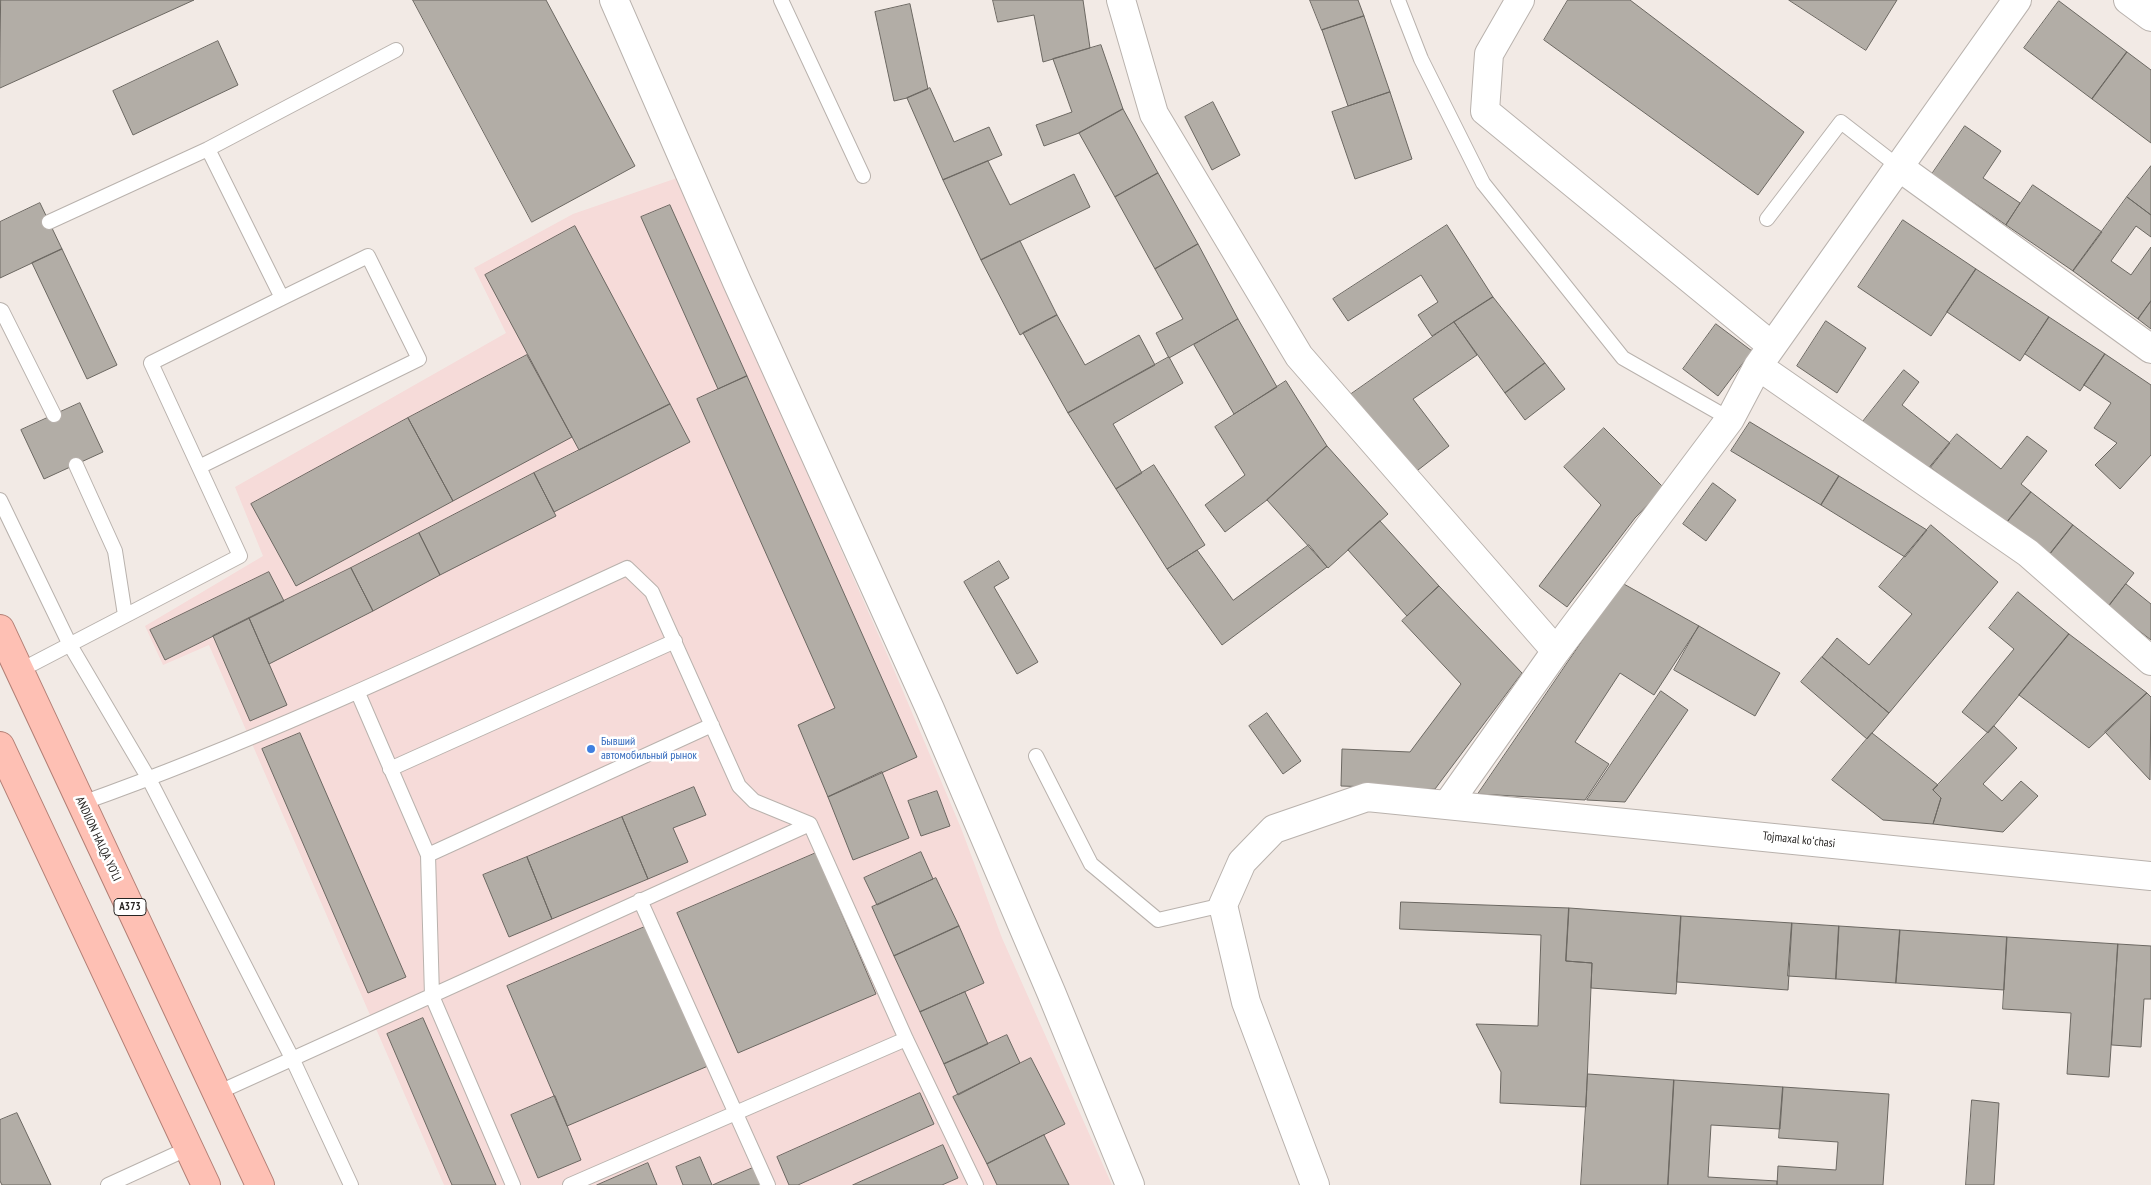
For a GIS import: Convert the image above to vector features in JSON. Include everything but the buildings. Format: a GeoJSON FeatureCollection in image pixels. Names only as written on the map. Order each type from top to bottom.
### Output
{"type":"FeatureCollection","features":[{"type":"Feature","properties":{"kind":"highway","name":"ANDIJON HALQA YO‘LI"},"geometry":{"type":"LineString","coordinates":[[0,629],[260,1185]]}},
{"type":"Feature","properties":{"kind":"highway"},"geometry":{"type":"LineString","coordinates":[[0,746],[7,779],[206,1185]]}},
{"type":"Feature","properties":{"kind":"street"},"geometry":{"type":"LineString","coordinates":[[614,0],[737,282],[930,709],[1051,992],[1130,1185]]}},
{"type":"Feature","properties":{"kind":"street"},"geometry":{"type":"LineString","coordinates":[[1121,0],[1154,114],[1299,356],[1556,651]]}},
{"type":"Feature","properties":{"kind":"street"},"geometry":{"type":"LineString","coordinates":[[1520,0],[1489,54],[1485,111],[1765,356],[2028,553],[2151,660]]}},
{"type":"Feature","properties":{"kind":"street"},"geometry":{"type":"LineString","coordinates":[[1447,805],[1556,651],[1730,419],[1765,356],[2017,0]]}},
{"type":"Feature","properties":{"kind":"street"},"geometry":{"type":"LineString","coordinates":[[2128,0],[2151,17]]}},
{"type":"Feature","properties":{"kind":"street"},"geometry":{"type":"LineString","coordinates":[[1899,167],[2151,349]]}},
{"type":"Feature","properties":{"kind":"street","name":"Tojmaxal koʻchasi"},"geometry":{"type":"LineString","coordinates":[[1223,905],[1242,862],[1274,829],[1368,797],[2151,876]]}},
{"type":"Feature","properties":{"kind":"street"},"geometry":{"type":"LineString","coordinates":[[1223,905],[1246,1002],[1314,1185]]}},
{"type":"Feature","properties":{"kind":"lane"},"geometry":{"type":"LineString","coordinates":[[781,0],[863,176]]}},
{"type":"Feature","properties":{"kind":"lane"},"geometry":{"type":"LineString","coordinates":[[1398,0],[1421,59],[1483,183],[1623,358],[1730,419]]}},
{"type":"Feature","properties":{"kind":"lane"},"geometry":{"type":"LineString","coordinates":[[49,222],[208,150],[396,50]]}},
{"type":"Feature","properties":{"kind":"lane"},"geometry":{"type":"LineString","coordinates":[[1767,219],[1841,122],[1899,167]]}},
{"type":"Feature","properties":{"kind":"lane"},"geometry":{"type":"LineString","coordinates":[[208,150],[282,298]]}},
{"type":"Feature","properties":{"kind":"lane"},"geometry":{"type":"LineString","coordinates":[[19,671],[240,556],[151,363],[368,256],[419,359],[199,467]]}},
{"type":"Feature","properties":{"kind":"lane"},"geometry":{"type":"LineString","coordinates":[[0,310],[54,415]]}},
{"type":"Feature","properties":{"kind":"lane"},"geometry":{"type":"LineString","coordinates":[[76,465],[115,551],[125,616]]}},
{"type":"Feature","properties":{"kind":"lane"},"geometry":{"type":"LineString","coordinates":[[0,500],[70,645],[150,779],[292,1058],[351,1185]]}},
{"type":"Feature","properties":{"kind":"lane"},"geometry":{"type":"LineString","coordinates":[[82,803],[150,779],[358,693],[627,568],[652,592],[739,786],[754,801],[810,824],[906,1039],[976,1185]]}},
{"type":"Feature","properties":{"kind":"lane"},"geometry":{"type":"LineString","coordinates":[[390,769],[675,641]]}},
{"type":"Feature","properties":{"kind":"lane"},"geometry":{"type":"LineString","coordinates":[[358,693],[428,855],[432,996],[513,1185]]}},
{"type":"Feature","properties":{"kind":"lane"},"geometry":{"type":"LineString","coordinates":[[428,855],[712,725]]}},
{"type":"Feature","properties":{"kind":"lane"},"geometry":{"type":"LineString","coordinates":[[1036,756],[1091,864],[1158,920],[1223,905]]}},
{"type":"Feature","properties":{"kind":"lane"},"geometry":{"type":"LineString","coordinates":[[217,1093],[810,824]]}},
{"type":"Feature","properties":{"kind":"lane"},"geometry":{"type":"LineString","coordinates":[[640,900],[768,1185]]}},
{"type":"Feature","properties":{"kind":"lane"},"geometry":{"type":"LineString","coordinates":[[570,1185],[906,1039]]}},
{"type":"Feature","properties":{"kind":"lane"},"geometry":{"type":"LineString","coordinates":[[108,1185],[189,1148]]}},
{"type":"Feature","properties":{"kind":"shaded area","name":"Бывший автомобильный рынок"},"geometry":{"type":"Polygon","coordinates":[[[677,178],[894,670],[961,828],[1002,938],[1112,1185],[444,1185],[209,645],[163,665],[145,626],[263,556],[235,487],[506,333],[474,268],[573,214],[677,178]]]}},
{"type":"Feature","properties":{"kind":"place","name":"Бывший автомобильный рынок"},"geometry":{"type":"Point","coordinates":[591,749]}}]}
